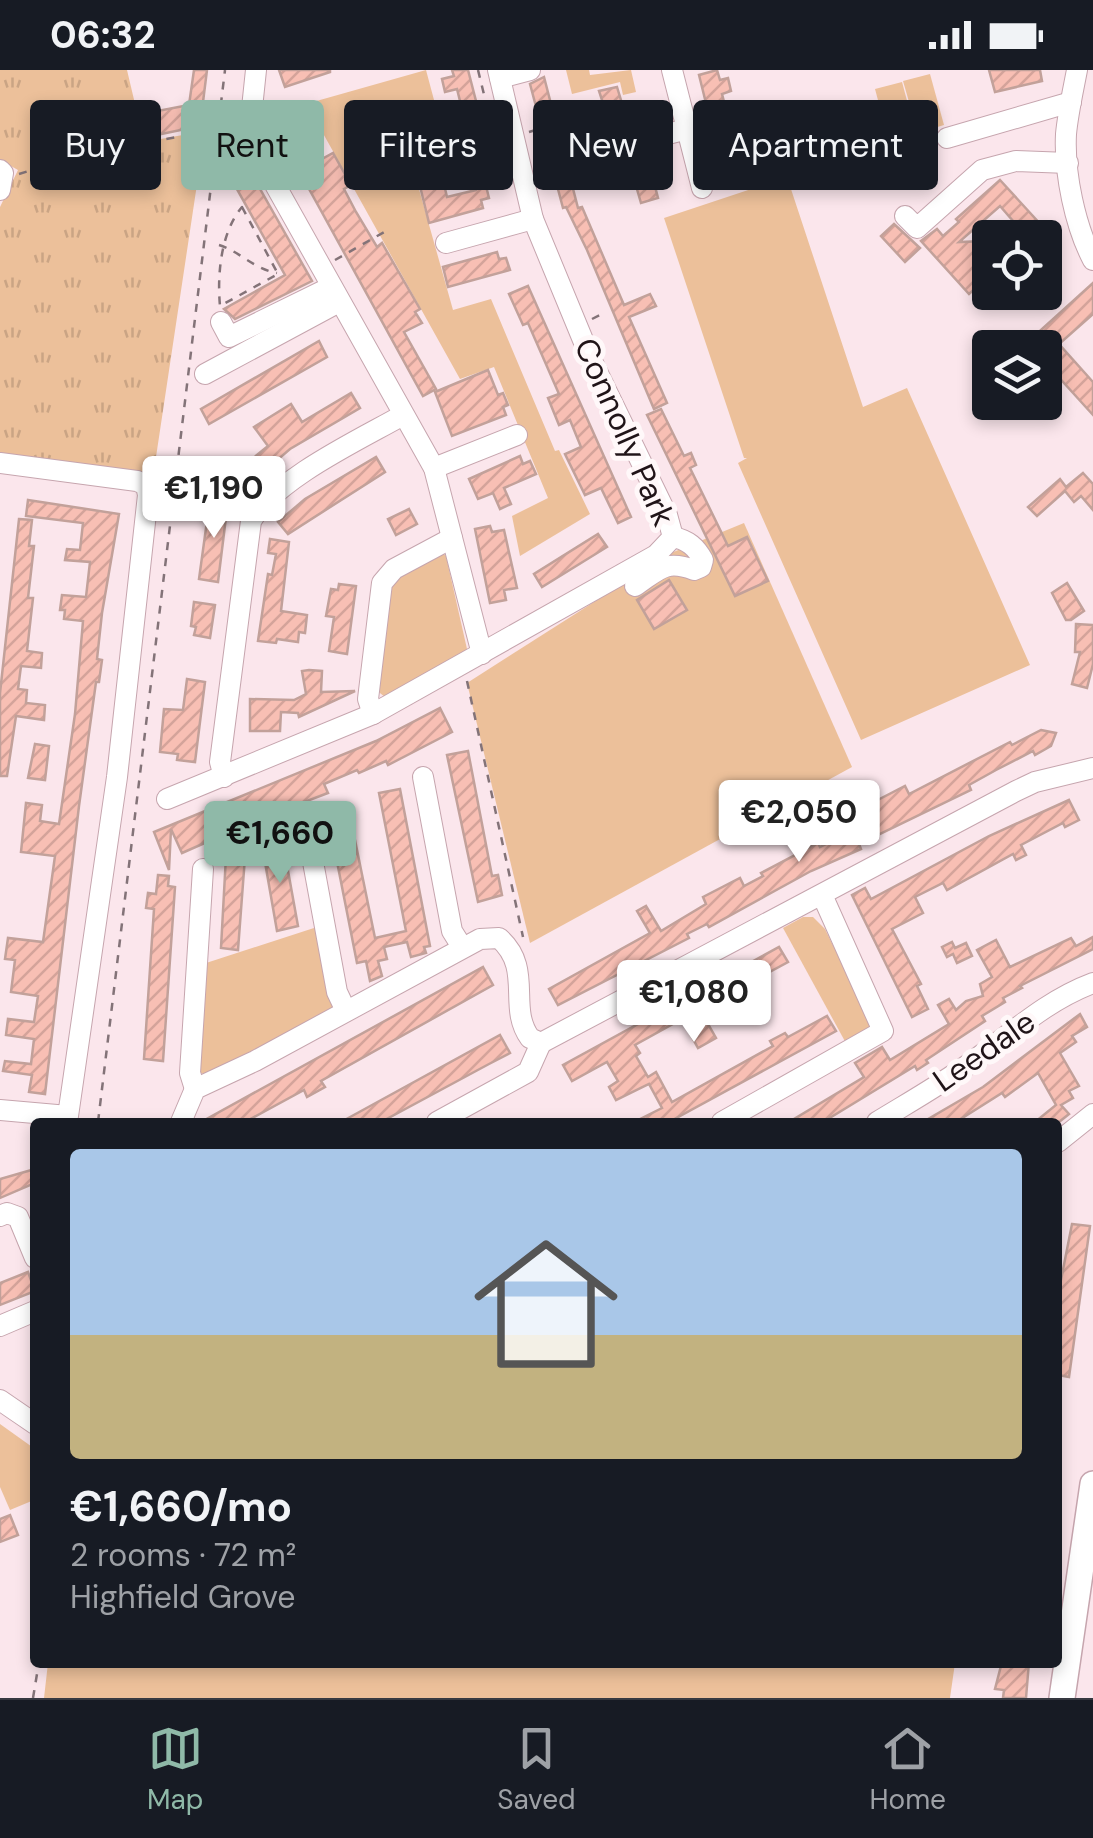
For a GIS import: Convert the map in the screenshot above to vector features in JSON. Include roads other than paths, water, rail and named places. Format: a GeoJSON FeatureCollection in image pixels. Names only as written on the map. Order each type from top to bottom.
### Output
{"type":"FeatureCollection","features":[{"type":"Feature","properties":{"kind":"main road"},"geometry":{"type":"LineString","coordinates":[[1062,1698],[1093,1484]]}},
{"type":"Feature","properties":{"kind":"street"},"geometry":{"type":"LineString","coordinates":[[256,70],[250,98],[250,127],[255,142],[330,286],[434,468],[482,654]]}},
{"type":"Feature","properties":{"kind":"street"},"geometry":{"type":"LineString","coordinates":[[499,74],[530,70]]}},
{"type":"Feature","properties":{"kind":"street"},"geometry":{"type":"LineString","coordinates":[[672,70],[693,153]]}},
{"type":"Feature","properties":{"kind":"street"},"geometry":{"type":"LineString","coordinates":[[1076,70],[1066,135],[1068,163],[1078,220],[1093,260]]}},
{"type":"Feature","properties":{"kind":"street","name":"Connolly Park"},"geometry":{"type":"LineString","coordinates":[[166,799],[373,714],[656,556],[673,537],[667,515],[590,357],[533,219],[499,74]]}},
{"type":"Feature","properties":{"kind":"street"},"geometry":{"type":"LineString","coordinates":[[947,138],[1072,102]]}},
{"type":"Feature","properties":{"kind":"street"},"geometry":{"type":"LineString","coordinates":[[673,133],[687,129]]}},
{"type":"Feature","properties":{"kind":"street"},"geometry":{"type":"LineString","coordinates":[[905,216],[917,228],[982,170],[1016,160],[1068,163]]}},
{"type":"Feature","properties":{"kind":"street"},"geometry":{"type":"LineString","coordinates":[[446,243],[533,219]]}},
{"type":"Feature","properties":{"kind":"street"},"geometry":{"type":"LineString","coordinates":[[221,322],[229,338],[330,286]]}},
{"type":"Feature","properties":{"kind":"street"},"geometry":{"type":"LineString","coordinates":[[205,374],[330,286]]}},
{"type":"Feature","properties":{"kind":"street"},"geometry":{"type":"LineString","coordinates":[[224,777],[220,762],[251,521],[258,508],[312,466],[403,415]]}},
{"type":"Feature","properties":{"kind":"street"},"geometry":{"type":"LineString","coordinates":[[434,468],[517,434]]}},
{"type":"Feature","properties":{"kind":"street"},"geometry":{"type":"LineString","coordinates":[[0,470],[0,463],[136,481],[146,485],[148,495],[117,777],[68,1116],[0,1110]]}},
{"type":"Feature","properties":{"kind":"street"},"geometry":{"type":"LineString","coordinates":[[634,586],[669,564],[694,570],[700,567],[704,560],[698,550],[685,539],[673,537]]}},
{"type":"Feature","properties":{"kind":"street"},"geometry":{"type":"LineString","coordinates":[[373,714],[368,699],[382,583],[394,568],[452,538]]}},
{"type":"Feature","properties":{"kind":"street"},"geometry":{"type":"LineString","coordinates":[[445,1118],[528,1072],[541,1043],[1035,782],[1093,768]]}},
{"type":"Feature","properties":{"kind":"street"},"geometry":{"type":"LineString","coordinates":[[422,777],[452,931],[462,947]]}},
{"type":"Feature","properties":{"kind":"street"},"geometry":{"type":"LineString","coordinates":[[306,824],[337,992],[346,1011]]}},
{"type":"Feature","properties":{"kind":"street"},"geometry":{"type":"LineString","coordinates":[[195,1089],[190,1073],[202,869]]}},
{"type":"Feature","properties":{"kind":"street"},"geometry":{"type":"LineString","coordinates":[[729,1118],[883,1031],[822,896]]}},
{"type":"Feature","properties":{"kind":"street"},"geometry":{"type":"LineString","coordinates":[[183,1118],[195,1089],[480,939],[499,938],[512,949],[520,976],[520,1017],[530,1038],[541,1043]]}},
{"type":"Feature","properties":{"kind":"street","name":"Leedale"},"geometry":{"type":"LineString","coordinates":[[883,1118],[969,1064],[1022,1022],[1070,992],[1093,984]]}},
{"type":"Feature","properties":{"kind":"street"},"geometry":{"type":"LineString","coordinates":[[1062,1139],[1093,1114]]}},
{"type":"Feature","properties":{"kind":"street"},"geometry":{"type":"LineString","coordinates":[[18,1214],[30,1245]]}},
{"type":"Feature","properties":{"kind":"street"},"geometry":{"type":"LineString","coordinates":[[0,1326],[30,1313]]}},
{"type":"Feature","properties":{"kind":"street"},"geometry":{"type":"LineString","coordinates":[[0,1400],[30,1421]]}}]}
